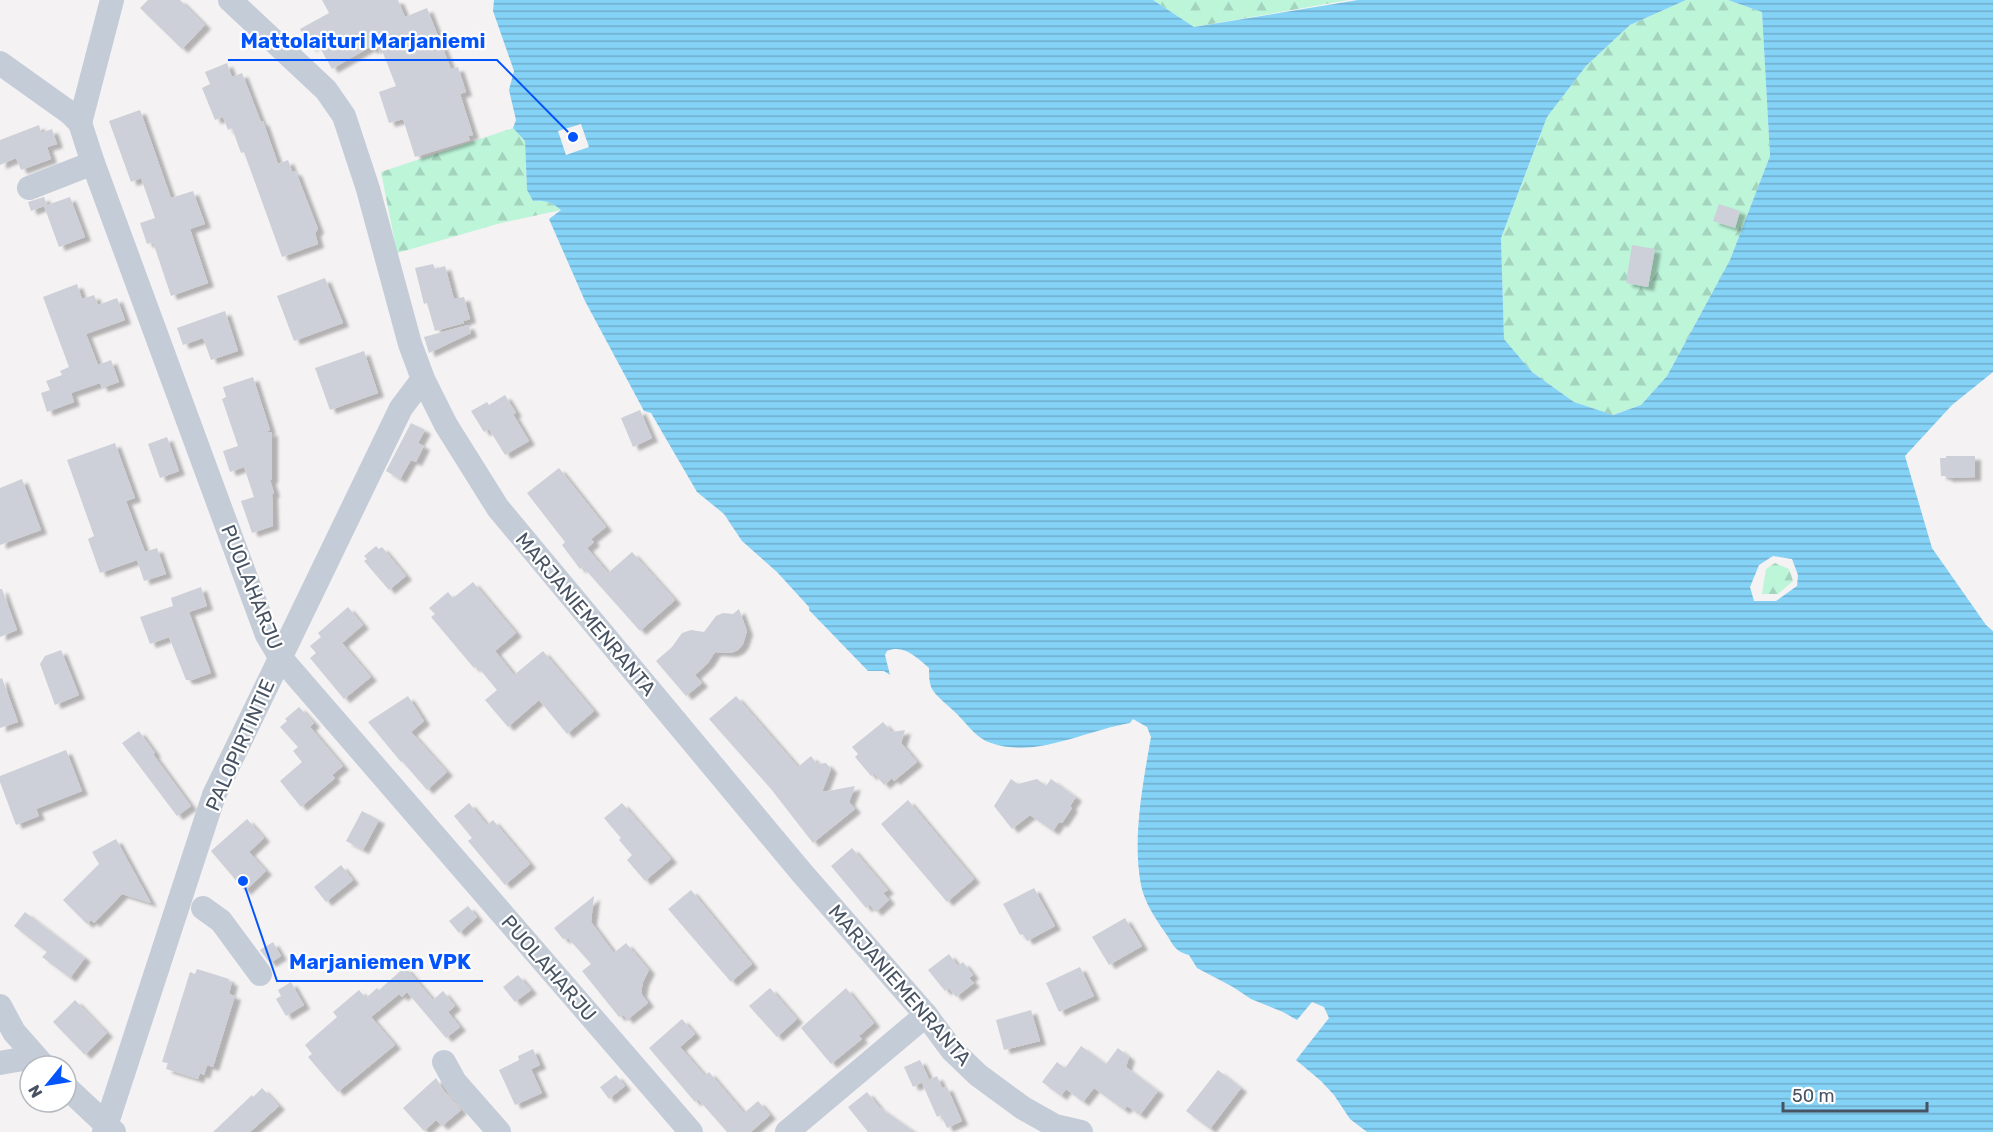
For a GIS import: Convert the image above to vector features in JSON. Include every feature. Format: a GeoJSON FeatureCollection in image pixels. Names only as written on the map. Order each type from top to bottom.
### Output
{"type":"FeatureCollection","features":[{"type":"Feature","properties":{"kind":"street"},"geometry":{"type":"LineString","coordinates":[[80,123],[112,0]]}},
{"type":"Feature","properties":{"kind":"street","name":"MARJANIEMENRANTA"},"geometry":{"type":"LineString","coordinates":[[230,0],[326,90],[344,117],[368,189],[410,344],[423,379],[446,425],[498,508],[802,873],[926,1015],[952,1050],[1000,1092],[1023,1108],[1055,1126],[1081,1132]]}},
{"type":"Feature","properties":{"kind":"street"},"geometry":{"type":"LineString","coordinates":[[0,63],[70,113],[80,123]]}},
{"type":"Feature","properties":{"kind":"street","name":"PUOLAHARJU"},"geometry":{"type":"LineString","coordinates":[[80,123],[267,635],[280,657],[691,1132]]}},
{"type":"Feature","properties":{"kind":"street"},"geometry":{"type":"LineString","coordinates":[[29,188],[93,163]]}},
{"type":"Feature","properties":{"kind":"street","name":"PALOPIRTINTIE"},"geometry":{"type":"LineString","coordinates":[[108,1130],[214,795],[401,408],[423,379]]}},
{"type":"Feature","properties":{"kind":"street"},"geometry":{"type":"LineString","coordinates":[[203,908],[221,921],[260,974]]}},
{"type":"Feature","properties":{"kind":"street"},"geometry":{"type":"LineString","coordinates":[[0,1006],[14,1032],[32,1054]]}},
{"type":"Feature","properties":{"kind":"street"},"geometry":{"type":"LineString","coordinates":[[787,1132],[926,1015]]}},
{"type":"Feature","properties":{"kind":"street"},"geometry":{"type":"LineString","coordinates":[[0,1062],[18,1062]]}},
{"type":"Feature","properties":{"kind":"street"},"geometry":{"type":"LineString","coordinates":[[444,1062],[455,1082],[499,1132]]}},
{"type":"Feature","properties":{"kind":"street"},"geometry":{"type":"LineString","coordinates":[[78,1099],[108,1130]]}},
{"type":"Feature","properties":{"kind":"green space"},"geometry":{"type":"Polygon","coordinates":[[[1153,0],[1349,0],[1194,27],[1153,0]]]}},
{"type":"Feature","properties":{"kind":"green space"},"geometry":{"type":"Polygon","coordinates":[[[1686,0],[1728,0],[1762,12],[1770,156],[1730,260],[1667,376],[1641,405],[1612,415],[1574,402],[1532,372],[1504,339],[1501,238],[1547,117],[1586,66],[1630,25],[1686,0]]]}},
{"type":"Feature","properties":{"kind":"green space"},"geometry":{"type":"Polygon","coordinates":[[[513,128],[525,141],[527,190],[533,201],[548,202],[561,210],[501,223],[397,253],[381,172],[513,128]]]}},
{"type":"Feature","properties":{"kind":"green space"},"geometry":{"type":"Polygon","coordinates":[[[1775,563],[1789,569],[1793,581],[1778,594],[1762,594],[1766,569],[1775,563]]]}},
{"type":"Feature","properties":{"kind":"water"},"geometry":{"type":"Polygon","coordinates":[[[494,0],[1153,0],[1194,27],[1358,0],[1686,0],[1630,25],[1586,66],[1547,117],[1501,238],[1504,339],[1532,372],[1574,402],[1613,415],[1641,405],[1667,376],[1730,260],[1770,156],[1762,12],[1728,0],[1993,0],[1993,372],[1952,405],[1905,456],[1932,548],[1986,625],[1993,631],[1993,1132],[1367,1132],[1350,1119],[1334,1095],[1321,1081],[1296,1060],[1329,1018],[1324,1007],[1312,1002],[1297,1020],[1251,999],[1197,968],[1189,955],[1174,946],[1150,909],[1141,885],[1138,849],[1140,811],[1151,737],[1147,727],[1133,719],[1130,723],[1061,742],[1025,748],[1008,747],[986,741],[936,694],[930,685],[929,668],[910,653],[899,649],[887,651],[885,655],[890,675],[884,671],[868,671],[809,610],[809,607],[777,572],[742,541],[724,514],[697,492],[651,413],[644,411],[585,301],[549,219],[561,210],[548,202],[533,201],[527,190],[525,141],[513,128],[516,120],[509,90],[514,71],[493,11],[494,0]],[[1773,556],[1759,565],[1750,587],[1754,601],[1776,601],[1797,586],[1798,575],[1792,559],[1773,556]]]}},
{"type":"Feature","properties":{"kind":"pier"},"geometry":{"type":"Polygon","coordinates":[[[581,124],[589,147],[566,155],[558,131],[581,124]]]}},
{"type":"Feature","properties":{"kind":"building"},"geometry":{"type":"Polygon","coordinates":[[[148,0],[180,0],[205,25],[182,49],[140,8],[148,0]]]}},
{"type":"Feature","properties":{"kind":"building"},"geometry":{"type":"Polygon","coordinates":[[[322,0],[398,0],[405,17],[427,8],[451,69],[458,67],[466,92],[460,94],[473,135],[468,136],[470,140],[415,157],[403,119],[389,123],[379,92],[396,86],[383,53],[380,54],[378,47],[371,50],[370,47],[332,69],[316,41],[311,48],[300,29],[329,13],[322,0]]]}},
{"type":"Feature","properties":{"kind":"building"},"geometry":{"type":"Polygon","coordinates":[[[227,63],[232,77],[242,73],[261,122],[263,121],[278,164],[288,160],[292,171],[296,172],[318,229],[315,233],[318,244],[282,257],[244,152],[241,153],[232,128],[228,130],[223,117],[215,120],[202,88],[210,84],[205,72],[227,63]]]}},
{"type":"Feature","properties":{"kind":"building"},"geometry":{"type":"Polygon","coordinates":[[[140,110],[171,198],[193,191],[205,224],[190,229],[208,283],[171,296],[153,242],[147,244],[140,223],[155,218],[141,178],[131,182],[109,121],[140,110]]]}},
{"type":"Feature","properties":{"kind":"building"},"geometry":{"type":"Polygon","coordinates":[[[39,125],[41,133],[52,129],[57,144],[47,147],[51,159],[21,170],[16,158],[0,165],[0,140],[39,125]]]}},
{"type":"Feature","properties":{"kind":"building"},"geometry":{"type":"Polygon","coordinates":[[[44,197],[47,205],[70,197],[85,237],[59,247],[44,206],[31,211],[28,202],[44,197]]]}},
{"type":"Feature","properties":{"kind":"building"},"geometry":{"type":"Polygon","coordinates":[[[1719,204],[1740,211],[1735,228],[1713,221],[1719,204]]]}},
{"type":"Feature","properties":{"kind":"building"},"geometry":{"type":"Polygon","coordinates":[[[1632,245],[1655,249],[1648,287],[1626,283],[1632,245]]]}},
{"type":"Feature","properties":{"kind":"building"},"geometry":{"type":"Polygon","coordinates":[[[433,264],[435,269],[445,266],[454,299],[464,297],[470,319],[464,323],[435,331],[427,303],[424,304],[415,268],[433,264]]]}},
{"type":"Feature","properties":{"kind":"building"},"geometry":{"type":"Polygon","coordinates":[[[325,278],[343,323],[294,341],[277,296],[325,278]]]}},
{"type":"Feature","properties":{"kind":"building"},"geometry":{"type":"Polygon","coordinates":[[[77,284],[82,299],[94,295],[98,305],[117,298],[125,320],[86,334],[98,365],[111,360],[119,382],[102,388],[100,383],[71,393],[74,402],[47,412],[41,393],[50,390],[46,381],[62,375],[60,371],[69,367],[43,297],[77,284]]]}},
{"type":"Feature","properties":{"kind":"building"},"geometry":{"type":"Polygon","coordinates":[[[225,311],[238,351],[211,360],[203,338],[183,345],[177,328],[225,311]]]}},
{"type":"Feature","properties":{"kind":"building"},"geometry":{"type":"Polygon","coordinates":[[[468,325],[471,333],[429,353],[424,337],[468,325]]]}},
{"type":"Feature","properties":{"kind":"building"},"geometry":{"type":"Polygon","coordinates":[[[364,351],[378,393],[330,410],[315,368],[364,351]]]}},
{"type":"Feature","properties":{"kind":"building"},"geometry":{"type":"Polygon","coordinates":[[[253,377],[270,430],[266,432],[272,432],[272,479],[270,480],[274,493],[272,494],[273,526],[252,533],[241,501],[254,497],[244,467],[230,472],[223,451],[238,446],[222,399],[226,397],[223,387],[253,377]]]}},
{"type":"Feature","properties":{"kind":"building"},"geometry":{"type":"Polygon","coordinates":[[[505,395],[529,441],[505,455],[489,429],[484,432],[471,411],[487,402],[489,405],[505,395]]]}},
{"type":"Feature","properties":{"kind":"building"},"geometry":{"type":"Polygon","coordinates":[[[640,410],[652,438],[633,447],[621,418],[640,410]]]}},
{"type":"Feature","properties":{"kind":"building"},"geometry":{"type":"Polygon","coordinates":[[[411,423],[425,430],[418,443],[424,446],[416,462],[411,460],[400,479],[386,471],[411,423]]]}},
{"type":"Feature","properties":{"kind":"building"},"geometry":{"type":"Polygon","coordinates":[[[167,437],[179,471],[160,478],[148,444],[167,437]]]}},
{"type":"Feature","properties":{"kind":"building"},"geometry":{"type":"Polygon","coordinates":[[[115,443],[135,498],[126,501],[145,552],[157,548],[166,574],[144,581],[137,560],[100,573],[88,539],[94,536],[67,460],[115,443]]]}},
{"type":"Feature","properties":{"kind":"building"},"geometry":{"type":"Polygon","coordinates":[[[1946,456],[1975,456],[1975,477],[1946,478],[1946,476],[1941,476],[1940,458],[1946,458],[1946,456]]]}},
{"type":"Feature","properties":{"kind":"building"},"geometry":{"type":"Polygon","coordinates":[[[559,468],[606,527],[591,539],[594,542],[587,548],[608,573],[632,552],[675,600],[640,631],[583,567],[580,569],[562,545],[565,542],[527,493],[559,468]]]}},
{"type":"Feature","properties":{"kind":"building"},"geometry":{"type":"Polygon","coordinates":[[[22,479],[41,530],[0,545],[0,488],[22,479]]]}},
{"type":"Feature","properties":{"kind":"building"},"geometry":{"type":"Polygon","coordinates":[[[376,546],[379,549],[382,547],[406,576],[389,590],[364,561],[367,559],[364,556],[376,546]]]}},
{"type":"Feature","properties":{"kind":"building"},"geometry":{"type":"Polygon","coordinates":[[[473,582],[516,633],[495,651],[514,675],[543,651],[594,711],[567,734],[539,700],[508,727],[485,700],[497,690],[477,666],[474,668],[431,617],[435,614],[429,608],[448,592],[453,598],[473,582]]]}},
{"type":"Feature","properties":{"kind":"building"},"geometry":{"type":"Polygon","coordinates":[[[201,587],[207,606],[189,612],[211,673],[186,680],[169,637],[150,644],[140,617],[173,606],[171,598],[201,587]]]}},
{"type":"Feature","properties":{"kind":"building"},"geometry":{"type":"Polygon","coordinates":[[[0,589],[2,589],[17,630],[0,637],[0,589]]]}},
{"type":"Feature","properties":{"kind":"building"},"geometry":{"type":"Polygon","coordinates":[[[348,607],[363,625],[342,643],[371,677],[344,699],[310,658],[316,653],[310,646],[321,637],[318,633],[348,607]]]}},
{"type":"Feature","properties":{"kind":"building"},"geometry":{"type":"Polygon","coordinates":[[[739,609],[747,631],[743,644],[731,653],[715,652],[708,663],[695,675],[702,683],[686,696],[656,661],[672,647],[682,633],[691,630],[704,632],[716,616],[723,613],[733,614],[739,609]]]}},
{"type":"Feature","properties":{"kind":"building"},"geometry":{"type":"Polygon","coordinates":[[[61,650],[79,695],[55,705],[40,664],[45,656],[61,650]]]}},
{"type":"Feature","properties":{"kind":"building"},"geometry":{"type":"Polygon","coordinates":[[[2,678],[18,722],[0,728],[0,679],[2,678]]]}},
{"type":"Feature","properties":{"kind":"building"},"geometry":{"type":"Polygon","coordinates":[[[408,696],[424,721],[411,732],[447,772],[427,790],[368,722],[408,696]]]}},
{"type":"Feature","properties":{"kind":"building"},"geometry":{"type":"Polygon","coordinates":[[[736,696],[798,767],[811,756],[817,764],[826,763],[831,769],[822,792],[855,786],[849,802],[855,809],[813,843],[771,789],[709,719],[736,696]]]}},
{"type":"Feature","properties":{"kind":"building"},"geometry":{"type":"Polygon","coordinates":[[[299,707],[314,723],[310,727],[343,766],[332,775],[335,778],[301,807],[280,781],[302,762],[293,751],[298,747],[280,727],[287,721],[285,719],[299,707]]]}},
{"type":"Feature","properties":{"kind":"building"},"geometry":{"type":"Polygon","coordinates":[[[883,722],[892,732],[905,730],[901,743],[917,762],[894,781],[892,778],[884,785],[874,773],[871,776],[855,757],[858,754],[852,747],[883,722]]]}},
{"type":"Feature","properties":{"kind":"building"},"geometry":{"type":"Polygon","coordinates":[[[139,731],[191,806],[177,816],[122,743],[139,731]]]}},
{"type":"Feature","properties":{"kind":"building"},"geometry":{"type":"Polygon","coordinates":[[[66,750],[82,791],[36,809],[39,816],[16,825],[0,782],[0,776],[66,750]]]}},
{"type":"Feature","properties":{"kind":"building"},"geometry":{"type":"Polygon","coordinates":[[[1011,779],[1018,784],[1037,779],[1046,786],[1051,779],[1076,797],[1070,806],[1072,808],[1062,823],[1059,822],[1053,831],[1030,815],[1012,829],[994,806],[1011,779]]]}},
{"type":"Feature","properties":{"kind":"building"},"geometry":{"type":"Polygon","coordinates":[[[908,800],[974,879],[947,902],[881,824],[908,800]]]}},
{"type":"Feature","properties":{"kind":"building"},"geometry":{"type":"Polygon","coordinates":[[[469,803],[487,825],[493,820],[530,864],[505,885],[468,841],[472,838],[454,816],[469,803]]]}},
{"type":"Feature","properties":{"kind":"building"},"geometry":{"type":"Polygon","coordinates":[[[622,803],[671,859],[645,881],[627,860],[632,855],[604,818],[622,803]]]}},
{"type":"Feature","properties":{"kind":"building"},"geometry":{"type":"Polygon","coordinates":[[[362,811],[379,820],[363,850],[346,841],[362,811]]]}},
{"type":"Feature","properties":{"kind":"building"},"geometry":{"type":"Polygon","coordinates":[[[247,819],[264,838],[249,852],[266,871],[245,891],[211,851],[247,819]]]}},
{"type":"Feature","properties":{"kind":"building"},"geometry":{"type":"Polygon","coordinates":[[[116,839],[151,903],[122,894],[94,923],[91,920],[87,924],[63,900],[99,864],[92,852],[116,839]]]}},
{"type":"Feature","properties":{"kind":"building"},"geometry":{"type":"Polygon","coordinates":[[[852,848],[888,890],[883,893],[889,900],[876,912],[870,905],[866,908],[831,866],[852,848]]]}},
{"type":"Feature","properties":{"kind":"building"},"geometry":{"type":"Polygon","coordinates":[[[341,865],[353,880],[326,902],[314,887],[341,865]]]}},
{"type":"Feature","properties":{"kind":"building"},"geometry":{"type":"Polygon","coordinates":[[[1034,888],[1055,926],[1027,941],[1023,934],[1020,935],[1003,904],[1034,888]]]}},
{"type":"Feature","properties":{"kind":"building"},"geometry":{"type":"Polygon","coordinates":[[[691,890],[752,964],[731,982],[668,909],[691,890]]]}},
{"type":"Feature","properties":{"kind":"building"},"geometry":{"type":"Polygon","coordinates":[[[594,896],[591,922],[614,953],[626,943],[649,970],[641,993],[648,1003],[627,1020],[624,1015],[619,1017],[582,971],[591,964],[568,938],[563,939],[554,928],[594,896]]]}},
{"type":"Feature","properties":{"kind":"building"},"geometry":{"type":"Polygon","coordinates":[[[468,906],[477,917],[459,933],[449,921],[468,906]]]}},
{"type":"Feature","properties":{"kind":"building"},"geometry":{"type":"Polygon","coordinates":[[[25,912],[85,958],[70,978],[42,957],[47,952],[14,926],[25,912]]]}},
{"type":"Feature","properties":{"kind":"building"},"geometry":{"type":"Polygon","coordinates":[[[1125,918],[1142,946],[1109,965],[1092,937],[1125,918]]]}},
{"type":"Feature","properties":{"kind":"building"},"geometry":{"type":"Polygon","coordinates":[[[273,942],[281,956],[270,963],[260,950],[273,942]]]}},
{"type":"Feature","properties":{"kind":"building"},"geometry":{"type":"Polygon","coordinates":[[[949,954],[958,966],[963,962],[973,975],[969,978],[974,983],[956,997],[949,988],[945,991],[928,970],[949,954]]]}},
{"type":"Feature","properties":{"kind":"building"},"geometry":{"type":"Polygon","coordinates":[[[405,967],[433,1000],[443,991],[455,1006],[448,1012],[460,1027],[446,1038],[407,992],[402,997],[399,994],[371,1017],[395,1045],[338,1092],[308,1057],[312,1054],[305,1045],[337,1017],[333,1012],[359,990],[366,998],[377,988],[379,990],[405,967]]]}},
{"type":"Feature","properties":{"kind":"building"},"geometry":{"type":"Polygon","coordinates":[[[1080,967],[1094,996],[1059,1012],[1046,983],[1080,967]]]}},
{"type":"Feature","properties":{"kind":"building"},"geometry":{"type":"Polygon","coordinates":[[[197,969],[229,979],[228,981],[232,982],[229,994],[235,996],[213,1067],[207,1065],[204,1075],[200,1073],[198,1079],[166,1069],[168,1063],[162,1062],[190,972],[195,974],[197,969]]]}},
{"type":"Feature","properties":{"kind":"building"},"geometry":{"type":"Polygon","coordinates":[[[518,975],[531,990],[515,1002],[503,987],[518,975]]]}},
{"type":"Feature","properties":{"kind":"building"},"geometry":{"type":"Polygon","coordinates":[[[291,982],[304,1005],[286,1016],[276,999],[281,996],[278,990],[291,982]]]}},
{"type":"Feature","properties":{"kind":"building"},"geometry":{"type":"Polygon","coordinates":[[[770,988],[797,1019],[777,1037],[749,1006],[770,988]]]}},
{"type":"Feature","properties":{"kind":"building"},"geometry":{"type":"Polygon","coordinates":[[[846,988],[874,1023],[859,1036],[862,1039],[831,1064],[801,1028],[846,988]]]}},
{"type":"Feature","properties":{"kind":"building"},"geometry":{"type":"Polygon","coordinates":[[[75,1000],[107,1033],[85,1055],[53,1022],[75,1000]]]}},
{"type":"Feature","properties":{"kind":"building"},"geometry":{"type":"Polygon","coordinates":[[[1031,1010],[1040,1041],[1004,1050],[996,1020],[1031,1010]]]}},
{"type":"Feature","properties":{"kind":"building"},"geometry":{"type":"Polygon","coordinates":[[[682,1019],[695,1034],[680,1047],[705,1076],[709,1072],[744,1113],[758,1101],[770,1115],[751,1132],[727,1132],[698,1099],[695,1102],[649,1048],[682,1019]]]}},
{"type":"Feature","properties":{"kind":"building"},"geometry":{"type":"Polygon","coordinates":[[[1081,1046],[1106,1064],[1118,1048],[1129,1057],[1126,1067],[1158,1091],[1140,1115],[1127,1106],[1124,1110],[1094,1088],[1083,1102],[1066,1089],[1061,1096],[1042,1082],[1057,1062],[1065,1068],[1081,1046]]]}},
{"type":"Feature","properties":{"kind":"building"},"geometry":{"type":"Polygon","coordinates":[[[533,1049],[540,1065],[531,1069],[542,1093],[515,1105],[499,1070],[519,1060],[518,1056],[533,1049]]]}},
{"type":"Feature","properties":{"kind":"building"},"geometry":{"type":"Polygon","coordinates":[[[920,1060],[929,1079],[913,1087],[904,1067],[920,1060]]]}},
{"type":"Feature","properties":{"kind":"building"},"geometry":{"type":"Polygon","coordinates":[[[1218,1070],[1241,1088],[1210,1129],[1186,1111],[1218,1070]]]}},
{"type":"Feature","properties":{"kind":"building"},"geometry":{"type":"Polygon","coordinates":[[[616,1075],[625,1086],[609,1099],[600,1087],[616,1075]]]}},
{"type":"Feature","properties":{"kind":"building"},"geometry":{"type":"Polygon","coordinates":[[[937,1076],[942,1088],[947,1087],[962,1121],[947,1128],[941,1115],[937,1117],[922,1083],[937,1076]]]}},
{"type":"Feature","properties":{"kind":"building"},"geometry":{"type":"Polygon","coordinates":[[[436,1078],[461,1110],[442,1126],[436,1120],[424,1131],[403,1108],[436,1078]]]}},
{"type":"Feature","properties":{"kind":"building"},"geometry":{"type":"Polygon","coordinates":[[[262,1088],[279,1106],[250,1132],[213,1132],[252,1095],[253,1097],[262,1088]]]}},
{"type":"Feature","properties":{"kind":"building"},"geometry":{"type":"Polygon","coordinates":[[[867,1092],[879,1107],[915,1132],[868,1132],[848,1107],[867,1092]]]}},
{"type":"Feature","properties":{"kind":"place","name":"Mattolaituri Marjaniemi"},"geometry":{"type":"Point","coordinates":[573,137]}},
{"type":"Feature","properties":{"kind":"place","name":"Marjaniemen VPK"},"geometry":{"type":"Point","coordinates":[243,881]}}]}
